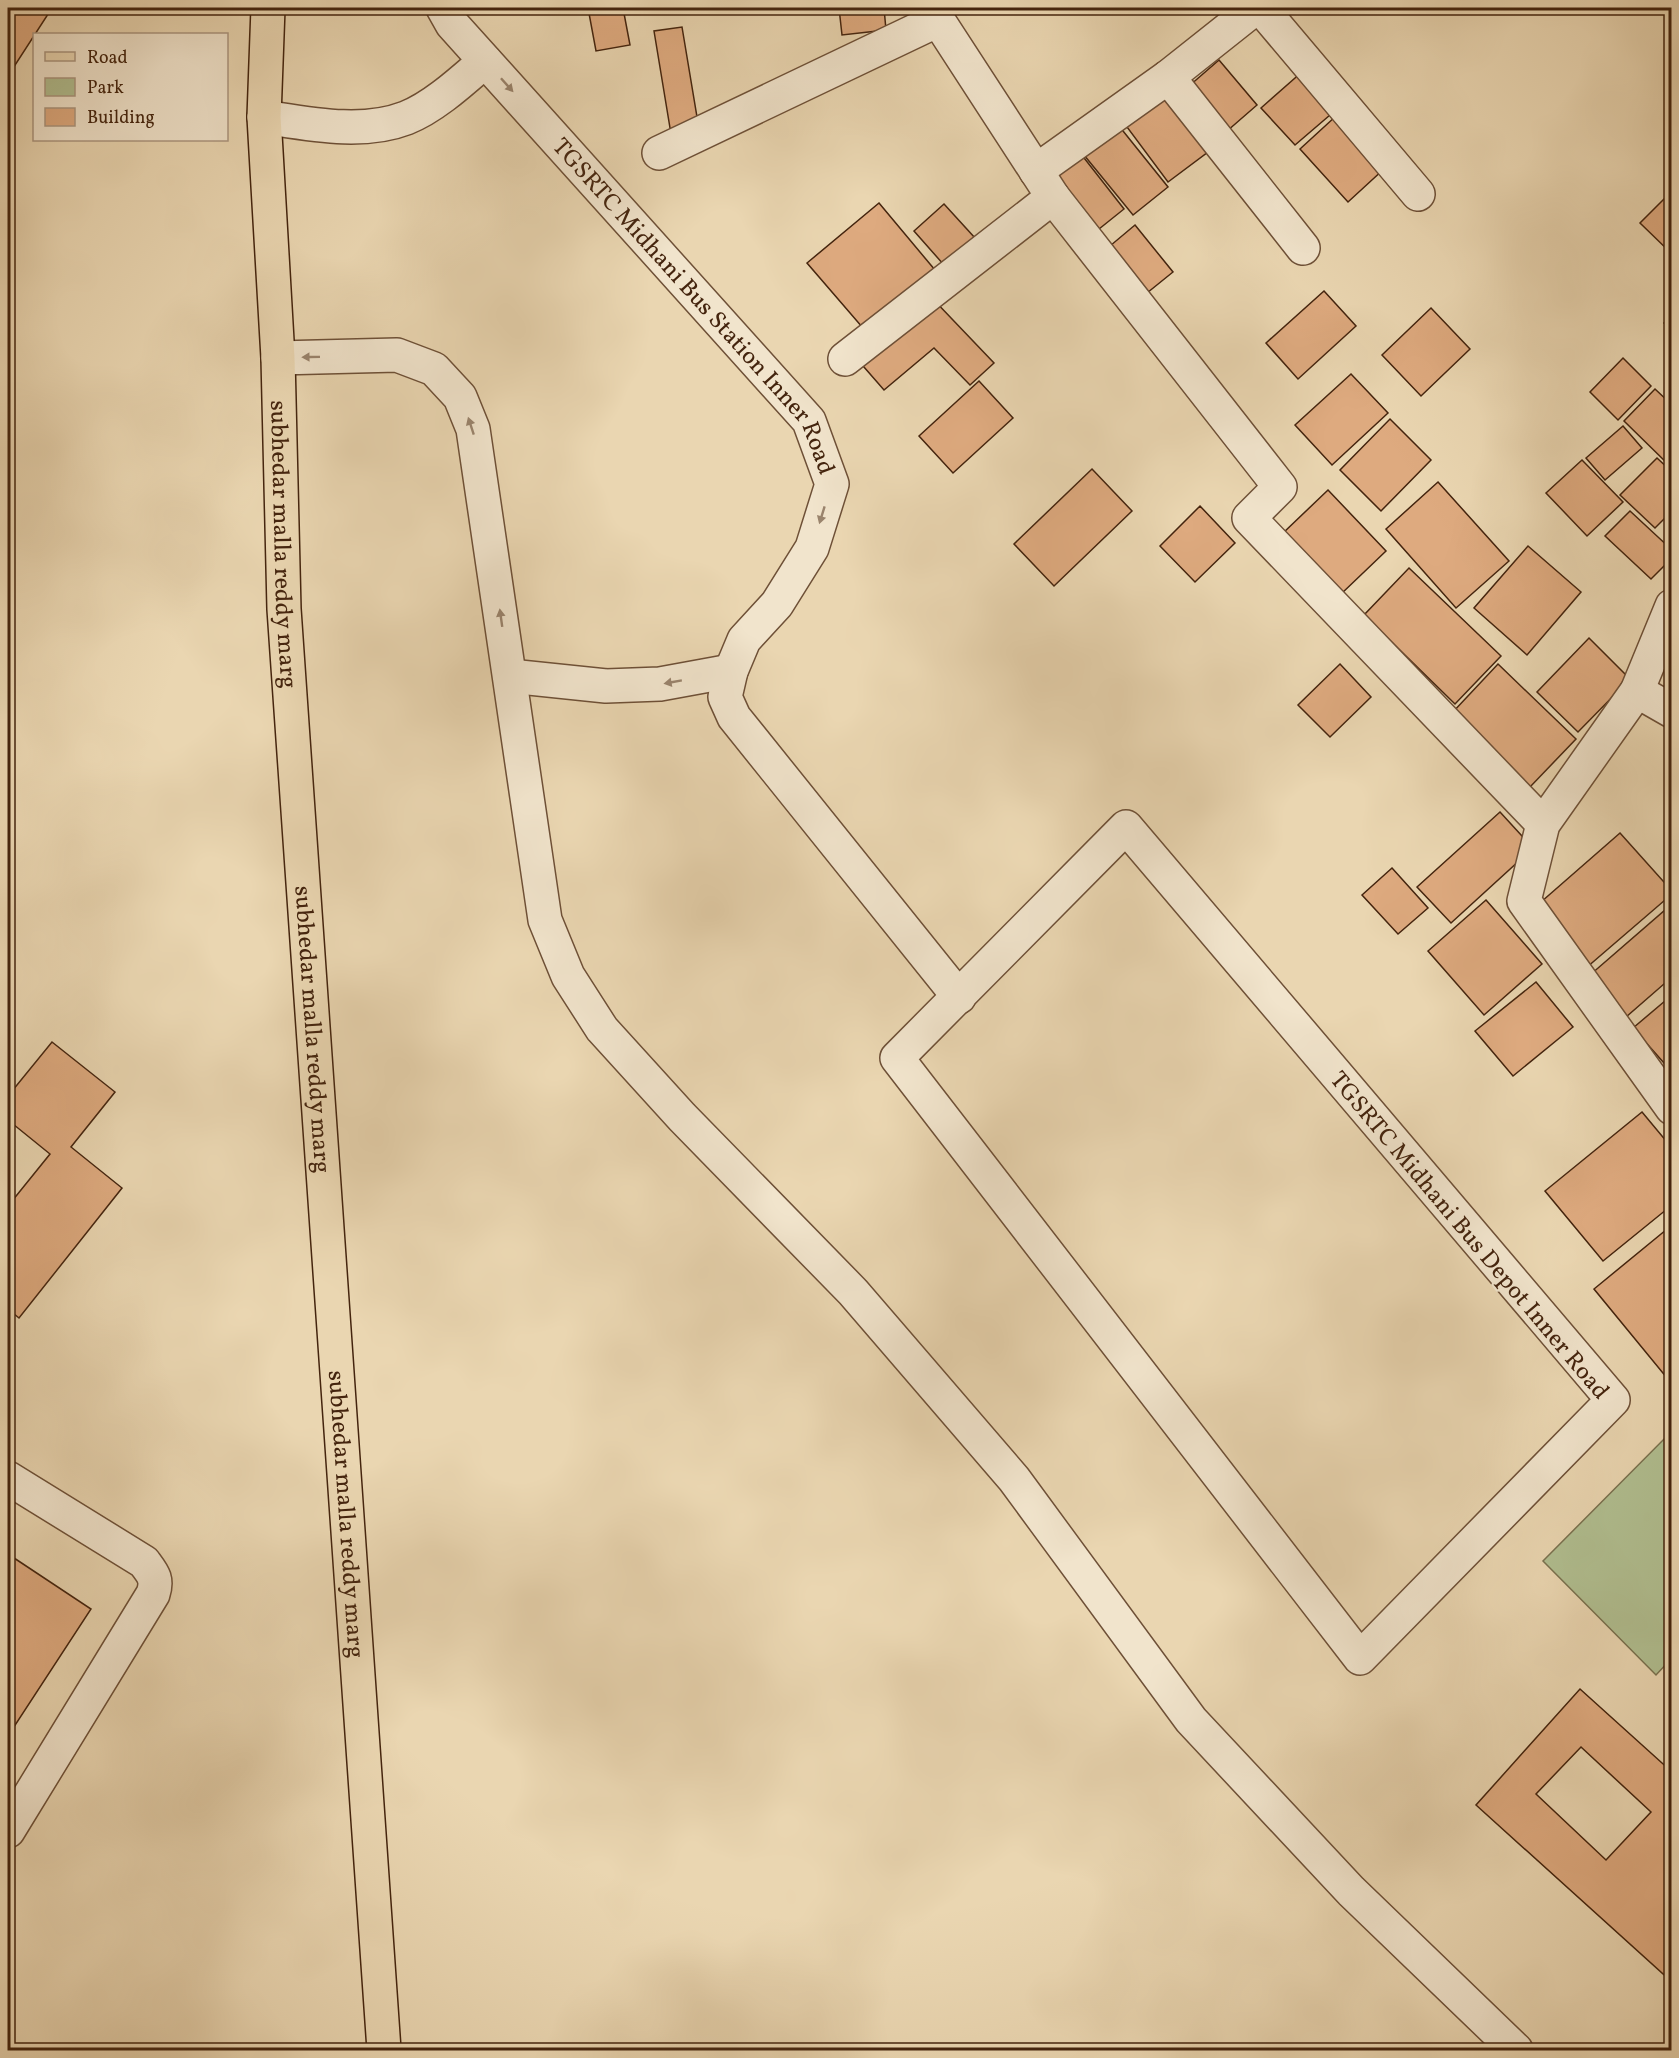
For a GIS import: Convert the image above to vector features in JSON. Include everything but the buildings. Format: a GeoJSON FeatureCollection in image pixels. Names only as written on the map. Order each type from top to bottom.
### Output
{"type":"FeatureCollection","features":[{"type":"Feature","properties":{"kind":"main road","name":"subhedar malla reddy marg"},"geometry":{"type":"LineString","coordinates":[[268,8],[264,117],[278,358],[284,609],[384,2050]]}},
{"type":"Feature","properties":{"kind":"street","name":"TGSRTC Midhani Bus Station Inner Road"},"geometry":{"type":"LineString","coordinates":[[443,8],[452,24],[809,421],[832,484],[812,548],[777,604],[744,640],[731,671]]}},
{"type":"Feature","properties":{"kind":"street"},"geometry":{"type":"LineString","coordinates":[[845,359],[1168,77],[1255,8]]}},
{"type":"Feature","properties":{"kind":"street"},"geometry":{"type":"LineString","coordinates":[[1261,8],[1418,195]]}},
{"type":"Feature","properties":{"kind":"street"},"geometry":{"type":"LineString","coordinates":[[659,153],[938,14],[1044,184],[1280,487],[1249,518],[1543,824]]}},
{"type":"Feature","properties":{"kind":"street"},"geometry":{"type":"LineString","coordinates":[[264,117],[317,125],[373,127],[408,117],[450,91],[485,61]]}},
{"type":"Feature","properties":{"kind":"street"},"geometry":{"type":"LineString","coordinates":[[1168,77],[1303,248]]}},
{"type":"Feature","properties":{"kind":"street"},"geometry":{"type":"LineString","coordinates":[[278,358],[397,355],[434,369],[460,397],[473,429],[545,920],[568,976],[602,1029],[682,1117],[853,1292],[1014,1479],[1191,1720],[1351,1892],[1516,2050]]}},
{"type":"Feature","properties":{"kind":"street"},"geometry":{"type":"LineString","coordinates":[[1671,606],[1637,691],[1543,824],[1524,901],[1671,1108]]}},
{"type":"Feature","properties":{"kind":"street"},"geometry":{"type":"LineString","coordinates":[[510,676],[606,686],[660,684],[731,671],[725,697],[734,717],[959,997]]}},
{"type":"Feature","properties":{"kind":"street"},"geometry":{"type":"LineString","coordinates":[[1637,691],[1671,711]]}},
{"type":"Feature","properties":{"kind":"street","name":"TGSRTC Midhani Bus Depot Inner Road"},"geometry":{"type":"LineString","coordinates":[[1126,827],[1613,1401],[1360,1658],[897,1058],[959,997],[1126,827]]}},
{"type":"Feature","properties":{"kind":"street"},"geometry":{"type":"LineString","coordinates":[[8,1478],[144,1562],[156,1584],[153,1594],[8,1832]]}},
{"type":"Feature","properties":{"kind":"green space"},"geometry":{"type":"Polygon","coordinates":[[[1671,1432],[1671,1659],[1656,1675],[1543,1561],[1671,1432]]]}}]}
